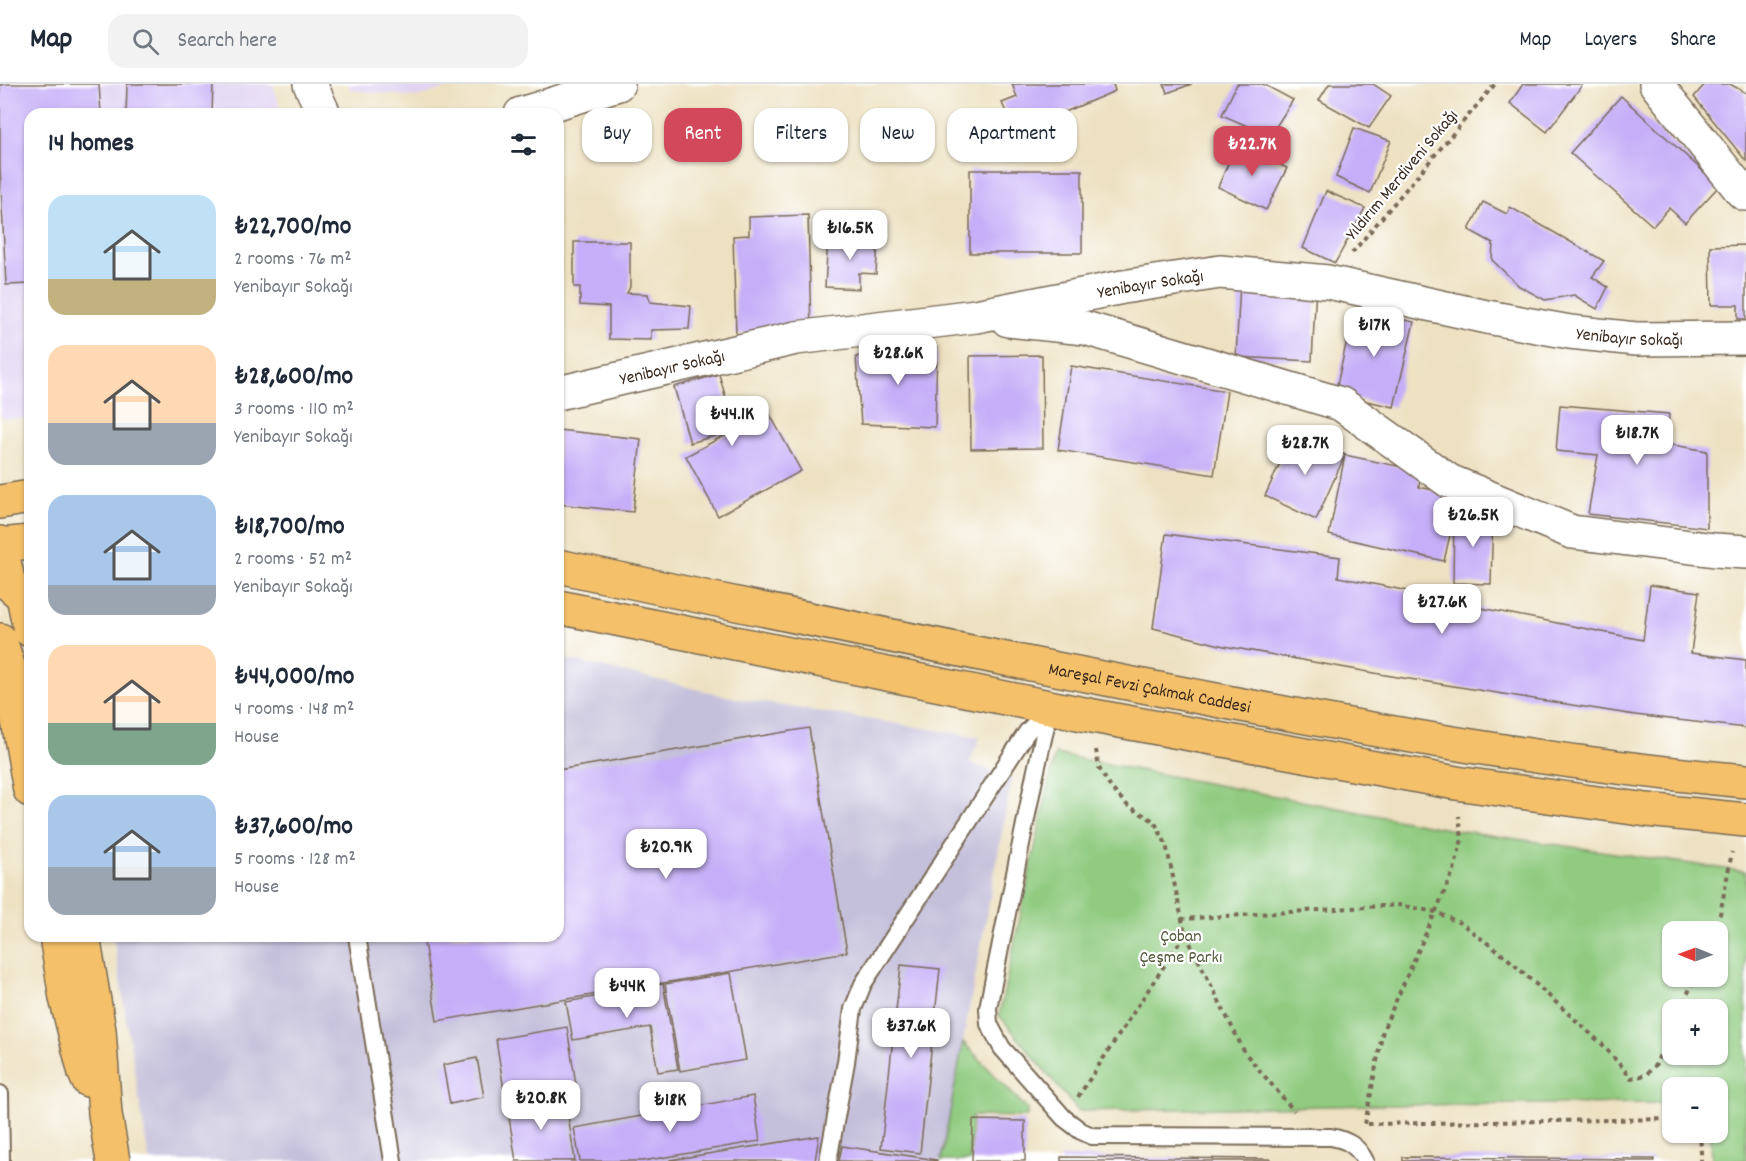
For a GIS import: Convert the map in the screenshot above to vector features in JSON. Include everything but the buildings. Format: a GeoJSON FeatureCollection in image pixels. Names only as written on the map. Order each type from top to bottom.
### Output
{"type":"FeatureCollection","features":[{"type":"Feature","properties":{"kind":"main road"},"geometry":{"type":"LineString","coordinates":[[0,502],[24,498]]}},
{"type":"Feature","properties":{"kind":"main road"},"geometry":{"type":"LineString","coordinates":[[24,542],[0,544],[9,584],[23,596],[24,601]]}},
{"type":"Feature","properties":{"kind":"main road","name":"Mareşal Fevzi Çakmak Caddesi"},"geometry":{"type":"LineString","coordinates":[[564,567],[1095,677],[1356,727],[1543,758],[1746,781]]}},
{"type":"Feature","properties":{"kind":"main road"},"geometry":{"type":"LineString","coordinates":[[564,608],[1050,708],[1456,783],[1647,810],[1743,819]]}},
{"type":"Feature","properties":{"kind":"main road"},"geometry":{"type":"LineString","coordinates":[[0,640],[9,668],[24,755]]}},
{"type":"Feature","properties":{"kind":"main road"},"geometry":{"type":"LineString","coordinates":[[57,942],[66,998],[85,1073],[105,1114]]}},
{"type":"Feature","properties":{"kind":"main road"},"geometry":{"type":"LineString","coordinates":[[84,942],[99,1030],[105,1114],[113,1161]]}},
{"type":"Feature","properties":{"kind":"street"},"geometry":{"type":"LineString","coordinates":[[310,84],[321,108]]}},
{"type":"Feature","properties":{"kind":"street"},"geometry":{"type":"LineString","coordinates":[[540,108],[618,84]]}},
{"type":"Feature","properties":{"kind":"street"},"geometry":{"type":"LineString","coordinates":[[1656,84],[1746,194]]}},
{"type":"Feature","properties":{"kind":"street","name":"Yenibayır Sokağı"},"geometry":{"type":"LineString","coordinates":[[564,392],[796,338],[976,316],[1123,287],[1220,272],[1328,282],[1487,317],[1570,332],[1636,339],[1746,338]]}},
{"type":"Feature","properties":{"kind":"street"},"geometry":{"type":"LineString","coordinates":[[976,316],[1085,328],[1341,404],[1449,481],[1572,532],[1746,552]]}},
{"type":"Feature","properties":{"kind":"lane"},"geometry":{"type":"LineString","coordinates":[[1050,708],[988,1008],[989,1024],[1002,1048],[1064,1118],[1092,1136],[1315,1137],[1345,1140],[1362,1157]]}},
{"type":"Feature","properties":{"kind":"lane"},"geometry":{"type":"LineString","coordinates":[[828,1161],[853,1009],[863,984],[1027,732],[1050,708]]}},
{"type":"Feature","properties":{"kind":"lane"},"geometry":{"type":"LineString","coordinates":[[358,942],[393,1161]]}},
{"type":"Feature","properties":{"kind":"lane"},"geometry":{"type":"LineString","coordinates":[[0,1094],[1,1161]]}},
{"type":"Feature","properties":{"kind":"path","name":"Yıldırım Merdiveni Sokağı"},"geometry":{"type":"LineString","coordinates":[[1328,282],[1495,84]]}},
{"type":"Feature","properties":{"kind":"path"},"geometry":{"type":"LineString","coordinates":[[1094,716],[1099,768],[1111,788],[1128,806],[1154,821],[1166,844],[1185,934],[1245,1053],[1315,1137]]}},
{"type":"Feature","properties":{"kind":"path"},"geometry":{"type":"LineString","coordinates":[[1362,1157],[1365,1124],[1383,1030],[1454,870],[1462,839],[1456,783]]}},
{"type":"Feature","properties":{"kind":"path"},"geometry":{"type":"LineString","coordinates":[[1717,921],[1735,839],[1743,819]]}},
{"type":"Feature","properties":{"kind":"path"},"geometry":{"type":"LineString","coordinates":[[1181,919],[1398,905],[1436,912],[1462,924],[1507,958],[1604,1045],[1630,1078],[1646,1076],[1656,1064],[1662,1050]]}},
{"type":"Feature","properties":{"kind":"path"},"geometry":{"type":"LineString","coordinates":[[1064,1118],[1185,934]]}},
{"type":"Feature","properties":{"kind":"path"},"geometry":{"type":"LineString","coordinates":[[1365,1124],[1662,1119]]}},
{"type":"Feature","properties":{"kind":"path"},"geometry":{"type":"LineString","coordinates":[[1701,1143],[1701,1161]]}},
{"type":"Feature","properties":{"kind":"shaded area"},"geometry":{"type":"Polygon","coordinates":[[[0,84],[273,84],[280,108],[24,108],[24,419],[4,419],[0,415],[0,84]]]}},
{"type":"Feature","properties":{"kind":"shaded area"},"geometry":{"type":"Polygon","coordinates":[[[348,84],[463,84],[416,97],[351,90],[348,84]]]}},
{"type":"Feature","properties":{"kind":"shaded area"},"geometry":{"type":"Polygon","coordinates":[[[564,658],[740,699],[980,737],[969,763],[1012,778],[941,1161],[149,1161],[114,942],[564,942],[564,658]]]}},
{"type":"Feature","properties":{"kind":"green space","name":"Çoban Çeşme Parkı"},"geometry":{"type":"Polygon","coordinates":[[[1055,754],[1448,829],[1746,872],[1746,1161],[1712,1161],[1711,1143],[1728,1143],[1728,1077],[1662,1077],[1662,1103],[1382,1105],[1078,1111],[999,1015],[1055,754]]]}},
{"type":"Feature","properties":{"kind":"green space"},"geometry":{"type":"Polygon","coordinates":[[[963,1042],[1027,1109],[1027,1117],[972,1116],[970,1161],[941,1161],[963,1042]]]}}]}
